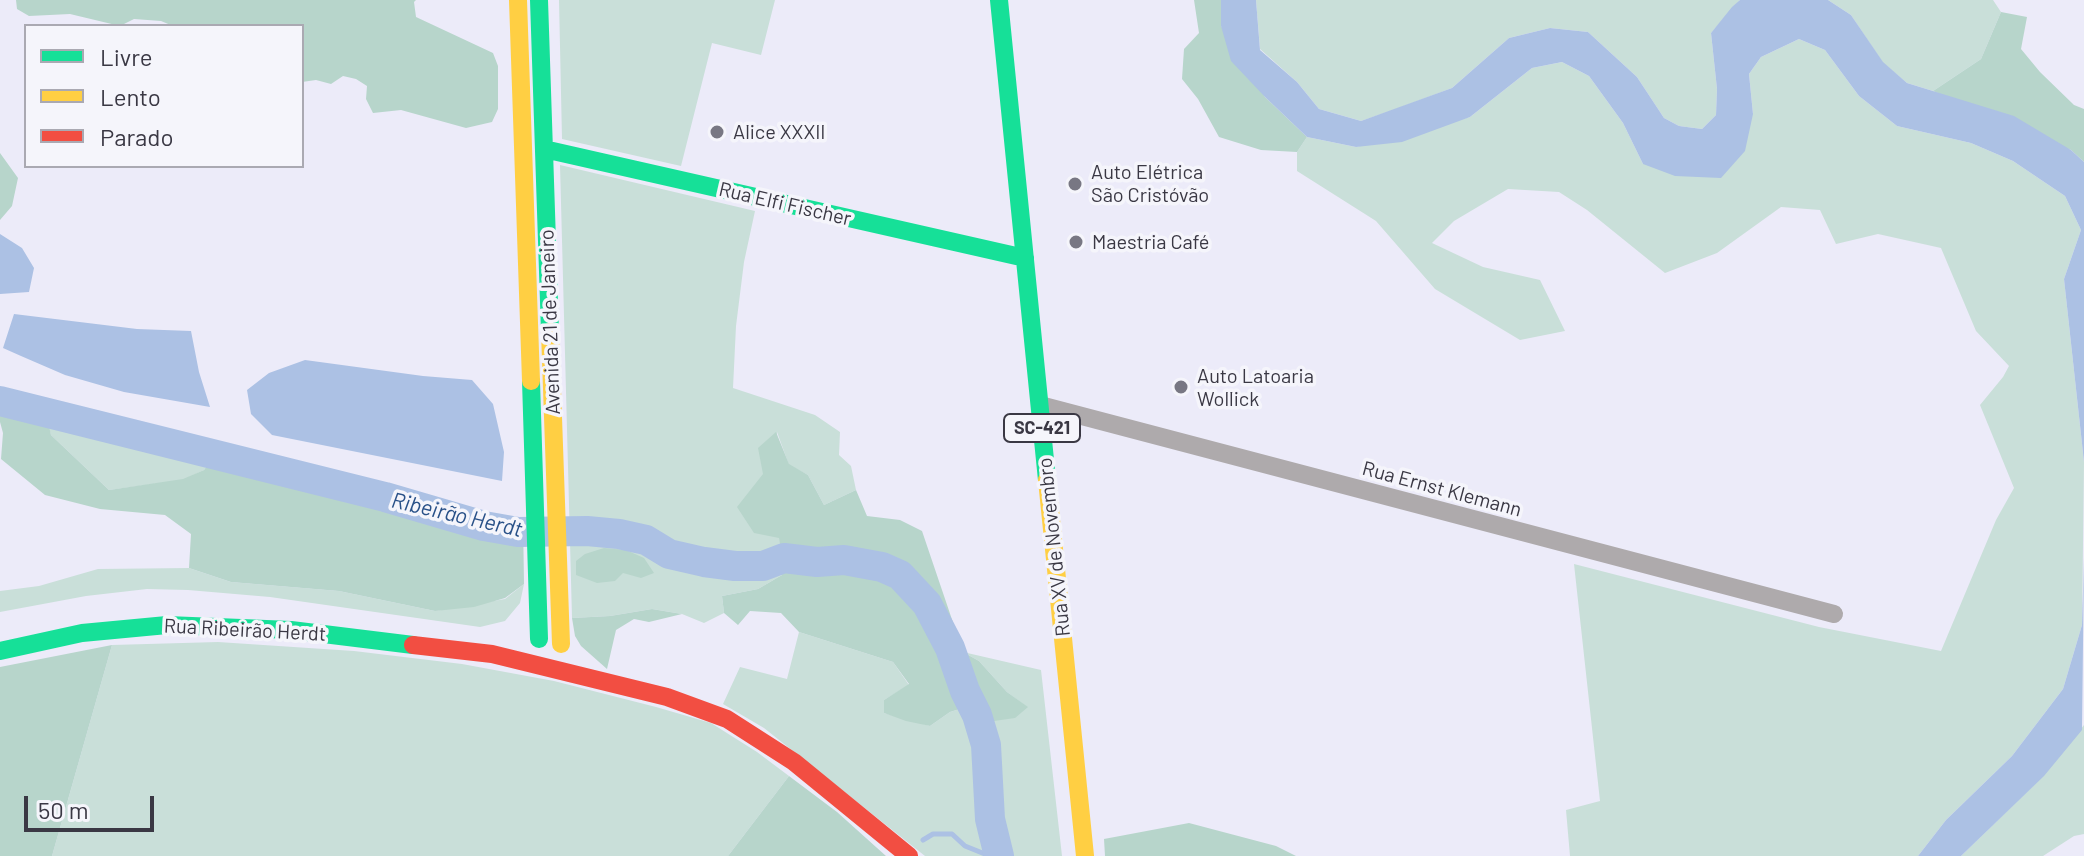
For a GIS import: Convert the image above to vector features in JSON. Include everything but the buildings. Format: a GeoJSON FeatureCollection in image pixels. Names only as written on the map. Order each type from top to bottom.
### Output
{"type":"FeatureCollection","features":[{"type":"Feature","properties":{"kind":"main road","name":"Avenida 21 de Janeiro"},"geometry":{"type":"LineString","coordinates":[[518,0],[537,640]]}},
{"type":"Feature","properties":{"kind":"main road","name":"Avenida 21 de Janeiro"},"geometry":{"type":"LineString","coordinates":[[539,0],[562,646]]}},
{"type":"Feature","properties":{"kind":"main road","name":"Rua XV de Novembro"},"geometry":{"type":"LineString","coordinates":[[999,0],[1085,856]]}},
{"type":"Feature","properties":{"kind":"main road","name":"Rua Elfi Fischer"},"geometry":{"type":"LineString","coordinates":[[544,149],[1025,258]]}},
{"type":"Feature","properties":{"kind":"main road","name":"Rua Ribeirão Herdt"},"geometry":{"type":"LineString","coordinates":[[0,651],[82,633],[167,625],[291,630],[492,654],[682,702],[727,719],[794,762],[909,856]]}},
{"type":"Feature","properties":{"kind":"main road"},"geometry":{"type":"LineString","coordinates":[[549,636],[562,646],[558,663],[543,666],[533,656],[537,640],[549,636]]}},
{"type":"Feature","properties":{"kind":"main road","name":"Rua Ribeirão Herdt"},"geometry":{"type":"LineString","coordinates":[[492,654],[514,651],[537,640]]}},
{"type":"Feature","properties":{"kind":"main road","name":"Rua Ribeirão Herdt"},"geometry":{"type":"LineString","coordinates":[[562,646],[575,664],[598,679]]}},
{"type":"Feature","properties":{"kind":"street","name":"Rua Ernst Klemann"},"geometry":{"type":"LineString","coordinates":[[1040,405],[1834,614]]}},
{"type":"Feature","properties":{"kind":"green space"},"geometry":{"type":"Polygon","coordinates":[[[16,0],[416,0],[416,17],[493,53],[498,66],[498,109],[492,122],[466,128],[401,110],[373,113],[366,99],[367,86],[356,79],[343,76],[331,84],[316,80],[304,82],[304,24],[168,24],[134,19],[124,24],[112,24],[70,14],[29,16],[17,9],[16,0]]]}},
{"type":"Feature","properties":{"kind":"green space"},"geometry":{"type":"Polygon","coordinates":[[[559,0],[775,0],[761,55],[712,43],[681,166],[562,139],[559,0]]]}},
{"type":"Feature","properties":{"kind":"green space"},"geometry":{"type":"Polygon","coordinates":[[[1194,0],[1221,0],[1221,26],[1265,97],[1307,137],[1297,152],[1261,150],[1219,137],[1198,99],[1182,79],[1184,49],[1199,33],[1194,0]]]}},
{"type":"Feature","properties":{"kind":"green space"},"geometry":{"type":"Polygon","coordinates":[[[1256,0],[1740,0],[1711,33],[1717,89],[1716,115],[1702,129],[1679,126],[1664,118],[1637,77],[1588,32],[1550,28],[1509,38],[1452,88],[1396,109],[1361,121],[1319,109],[1297,82],[1260,49],[1256,0]]]}},
{"type":"Feature","properties":{"kind":"green space"},"geometry":{"type":"Polygon","coordinates":[[[1828,0],[1993,0],[2001,12],[1981,59],[1933,91],[1907,83],[1883,63],[1851,15],[1828,0]]]}},
{"type":"Feature","properties":{"kind":"green space"},"geometry":{"type":"Polygon","coordinates":[[[2001,12],[2027,17],[2021,49],[2074,105],[2084,109],[2084,162],[2071,150],[1933,91],[1981,59],[2001,12]]]}},
{"type":"Feature","properties":{"kind":"green space"},"geometry":{"type":"Polygon","coordinates":[[[1799,39],[1825,50],[1859,96],[1897,126],[1971,143],[2013,161],[2065,196],[2081,230],[2064,279],[2084,462],[2082,625],[2063,689],[2012,756],[1946,820],[1918,856],[1570,856],[1566,810],[1600,801],[1574,564],[1819,627],[1941,651],[1996,520],[2014,488],[1980,405],[2009,366],[1976,331],[1941,248],[1878,234],[1836,244],[1820,210],[1781,207],[1717,253],[1665,273],[1587,210],[1559,192],[1508,189],[1454,221],[1432,243],[1483,267],[1540,280],[1565,331],[1520,340],[1435,289],[1376,221],[1297,171],[1297,152],[1307,137],[1356,147],[1470,117],[1532,68],[1562,62],[1589,76],[1623,123],[1643,164],[1753,114],[1749,74],[1761,57],[1799,39]]]}},
{"type":"Feature","properties":{"kind":"green space"},"geometry":{"type":"Polygon","coordinates":[[[0,153],[18,178],[12,206],[0,220],[0,153]]]}},
{"type":"Feature","properties":{"kind":"green space"},"geometry":{"type":"Polygon","coordinates":[[[560,165],[755,211],[744,262],[736,326],[733,388],[815,415],[840,432],[839,455],[851,466],[856,490],[824,505],[808,475],[789,465],[777,432],[782,575],[758,589],[722,596],[724,613],[704,623],[682,614],[652,609],[572,618],[560,165]]]}},
{"type":"Feature","properties":{"kind":"green space"},"geometry":{"type":"Polygon","coordinates":[[[12,396],[44,403],[51,435],[109,490],[183,479],[204,470],[213,457],[256,456],[367,482],[421,503],[523,519],[524,584],[505,598],[474,607],[435,611],[339,591],[231,582],[189,568],[191,534],[165,515],[100,509],[45,495],[1,459],[3,433],[0,401],[12,396]]]}},
{"type":"Feature","properties":{"kind":"green space"},"geometry":{"type":"Polygon","coordinates":[[[45,414],[213,457],[204,470],[183,480],[109,490],[51,435],[45,414]]]}},
{"type":"Feature","properties":{"kind":"green space"},"geometry":{"type":"Polygon","coordinates":[[[776,432],[789,464],[808,475],[824,505],[856,490],[867,516],[900,520],[922,531],[963,652],[979,661],[1007,692],[1028,707],[1015,718],[994,721],[982,702],[950,712],[930,726],[906,721],[884,713],[884,700],[909,684],[893,662],[799,632],[781,613],[750,611],[738,625],[724,613],[722,596],[758,589],[782,575],[779,538],[754,533],[737,507],[763,474],[758,448],[776,432]]]}},
{"type":"Feature","properties":{"kind":"green space"},"geometry":{"type":"Polygon","coordinates":[[[604,548],[626,550],[644,558],[654,573],[641,578],[623,573],[615,581],[597,583],[576,575],[576,561],[585,554],[604,548]]]}},
{"type":"Feature","properties":{"kind":"green space"},"geometry":{"type":"Polygon","coordinates":[[[189,568],[231,582],[339,591],[435,611],[505,599],[524,584],[520,603],[505,621],[480,627],[270,597],[188,590],[147,589],[86,596],[0,612],[0,591],[39,586],[98,569],[189,568]]]}},
{"type":"Feature","properties":{"kind":"green space"},"geometry":{"type":"Polygon","coordinates":[[[652,609],[682,614],[649,622],[634,619],[616,630],[607,669],[581,646],[575,636],[572,618],[652,609]]]}},
{"type":"Feature","properties":{"kind":"green space"},"geometry":{"type":"Polygon","coordinates":[[[799,632],[893,662],[909,685],[884,700],[884,713],[930,726],[950,712],[983,702],[1027,707],[1007,692],[979,661],[963,652],[1041,670],[1062,856],[925,856],[764,728],[723,704],[740,667],[787,679],[799,632]]]}},
{"type":"Feature","properties":{"kind":"green space"},"geometry":{"type":"Polygon","coordinates":[[[218,642],[354,651],[462,664],[554,681],[711,723],[789,776],[728,856],[52,856],[112,645],[218,642]]]}},
{"type":"Feature","properties":{"kind":"green space"},"geometry":{"type":"Polygon","coordinates":[[[112,645],[52,856],[0,856],[0,667],[112,645]]]}},
{"type":"Feature","properties":{"kind":"green space"},"geometry":{"type":"Polygon","coordinates":[[[2084,725],[2084,834],[2074,836],[2043,856],[1961,856],[2043,776],[2084,725]]]}},
{"type":"Feature","properties":{"kind":"green space"},"geometry":{"type":"Polygon","coordinates":[[[789,776],[837,812],[886,856],[728,856],[789,776]]]}},
{"type":"Feature","properties":{"kind":"green space"},"geometry":{"type":"Polygon","coordinates":[[[1189,823],[1276,846],[1296,856],[1105,856],[1104,839],[1189,823]]]}},
{"type":"Feature","properties":{"kind":"water"},"geometry":{"type":"Polygon","coordinates":[[[1221,0],[1256,0],[1260,50],[1297,82],[1319,109],[1361,121],[1452,88],[1509,38],[1550,28],[1588,32],[1637,77],[1664,118],[1679,126],[1702,129],[1716,115],[1717,89],[1711,33],[1732,7],[1740,0],[1828,0],[1851,15],[1883,62],[1907,83],[2014,116],[2071,150],[2084,162],[2084,462],[2064,279],[2081,230],[2065,196],[2013,161],[1971,143],[1897,126],[1859,96],[1825,50],[1799,39],[1761,57],[1749,74],[1753,114],[1745,151],[1721,178],[1675,176],[1643,164],[1623,123],[1589,76],[1562,62],[1532,68],[1470,117],[1402,142],[1356,147],[1307,137],[1231,61],[1221,26],[1221,0]]]}},
{"type":"Feature","properties":{"kind":"water"},"geometry":{"type":"Polygon","coordinates":[[[0,234],[22,248],[34,268],[29,292],[0,294],[0,234]]]}},
{"type":"Feature","properties":{"kind":"water"},"geometry":{"type":"Polygon","coordinates":[[[14,314],[137,329],[191,331],[210,407],[124,392],[65,375],[3,348],[14,314]]]}},
{"type":"Feature","properties":{"kind":"water"},"geometry":{"type":"Polygon","coordinates":[[[305,360],[472,380],[493,404],[504,452],[502,481],[272,435],[251,414],[247,390],[269,373],[305,360]]]}},
{"type":"Feature","properties":{"kind":"water"},"geometry":{"type":"Polygon","coordinates":[[[2084,557],[2082,730],[2044,776],[1961,856],[1918,856],[1946,820],[2012,756],[2063,689],[2082,625],[2084,557]]]}},
{"type":"Feature","properties":{"kind":"waterway","name":"Ribeirão Herdt"},"geometry":{"type":"LineString","coordinates":[[0,401],[385,497],[484,526],[518,532],[619,534],[646,540],[669,554],[735,566],[763,566],[784,558],[817,562],[844,560],[882,567],[900,575],[927,604],[950,648],[977,715],[986,745],[990,819],[999,856]]}},
{"type":"Feature","properties":{"kind":"waterway"},"geometry":{"type":"LineString","coordinates":[[923,840],[933,834],[952,834],[965,846],[990,856]]}},
{"type":"Feature","properties":{"kind":"traffic: fast"},"geometry":{"type":"LineString","coordinates":[[539,0],[550,332]]}},
{"type":"Feature","properties":{"kind":"traffic: fast"},"geometry":{"type":"LineString","coordinates":[[999,0],[1047,480]]}},
{"type":"Feature","properties":{"kind":"traffic: fast"},"geometry":{"type":"LineString","coordinates":[[544,149],[1025,258]]}},
{"type":"Feature","properties":{"kind":"traffic: fast"},"geometry":{"type":"LineString","coordinates":[[531,381],[539,639]]}},
{"type":"Feature","properties":{"kind":"traffic: fast"},"geometry":{"type":"LineString","coordinates":[[0,651],[82,633],[167,625],[291,630],[413,645]]}},
{"type":"Feature","properties":{"kind":"traffic: slow"},"geometry":{"type":"LineString","coordinates":[[518,0],[531,381]]}},
{"type":"Feature","properties":{"kind":"traffic: slow"},"geometry":{"type":"LineString","coordinates":[[550,332],[561,644]]}},
{"type":"Feature","properties":{"kind":"traffic: slow"},"geometry":{"type":"LineString","coordinates":[[1047,480],[1085,856]]}},
{"type":"Feature","properties":{"kind":"traffic: jam"},"geometry":{"type":"LineString","coordinates":[[413,645],[492,654],[667,697],[727,719],[794,762],[909,856]]}},
{"type":"Feature","properties":{"kind":"place","name":"Alice XXXII"},"geometry":{"type":"Point","coordinates":[717,132]}},
{"type":"Feature","properties":{"kind":"place","name":"Auto Elétrica São Cristóvão"},"geometry":{"type":"Point","coordinates":[1075,184]}},
{"type":"Feature","properties":{"kind":"place","name":"Maestria Café"},"geometry":{"type":"Point","coordinates":[1076,242]}},
{"type":"Feature","properties":{"kind":"place","name":"Auto Latoaria Wollick"},"geometry":{"type":"Point","coordinates":[1181,387]}}]}
